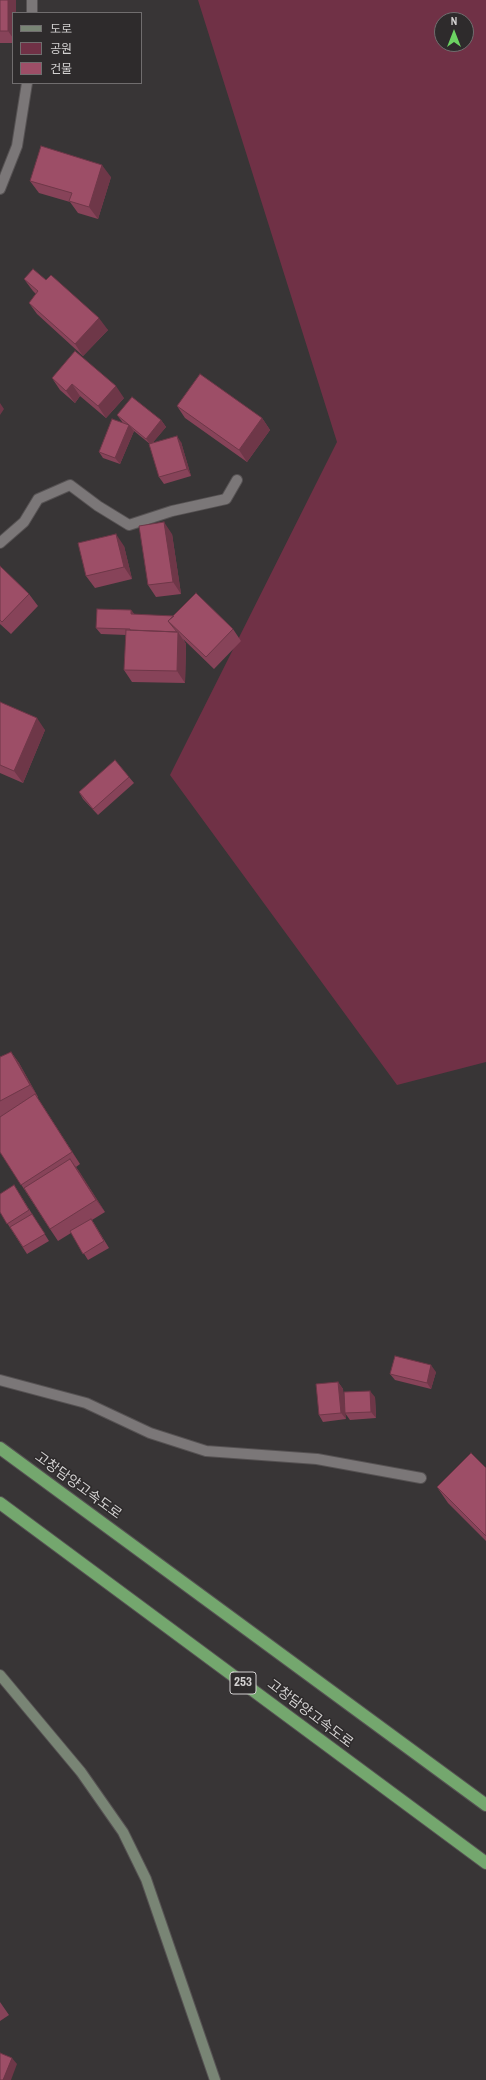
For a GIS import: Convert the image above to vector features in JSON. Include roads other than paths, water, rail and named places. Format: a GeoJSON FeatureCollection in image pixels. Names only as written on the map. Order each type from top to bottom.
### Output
{"type":"FeatureCollection","features":[{"type":"Feature","properties":{"kind":"highway","name":"고창담양고속도로"},"geometry":{"type":"LineString","coordinates":[[0,1448],[486,1805]]}},
{"type":"Feature","properties":{"kind":"highway","name":"고창담양고속도로"},"geometry":{"type":"LineString","coordinates":[[0,1503],[486,1863]]}},
{"type":"Feature","properties":{"kind":"street"},"geometry":{"type":"LineString","coordinates":[[32,0],[32,12]]}},
{"type":"Feature","properties":{"kind":"street"},"geometry":{"type":"LineString","coordinates":[[0,189],[17,146],[27,84]]}},
{"type":"Feature","properties":{"kind":"street"},"geometry":{"type":"LineString","coordinates":[[0,543],[24,522],[38,499],[70,486],[98,506],[129,525],[172,511],[226,499],[237,480]]}},
{"type":"Feature","properties":{"kind":"street"},"geometry":{"type":"LineString","coordinates":[[0,1380],[86,1403],[150,1433],[206,1451],[317,1459],[421,1478]]}},
{"type":"Feature","properties":{"kind":"street"},"geometry":{"type":"LineString","coordinates":[[0,1675],[81,1772],[123,1832],[146,1880],[215,2080]]}}]}
